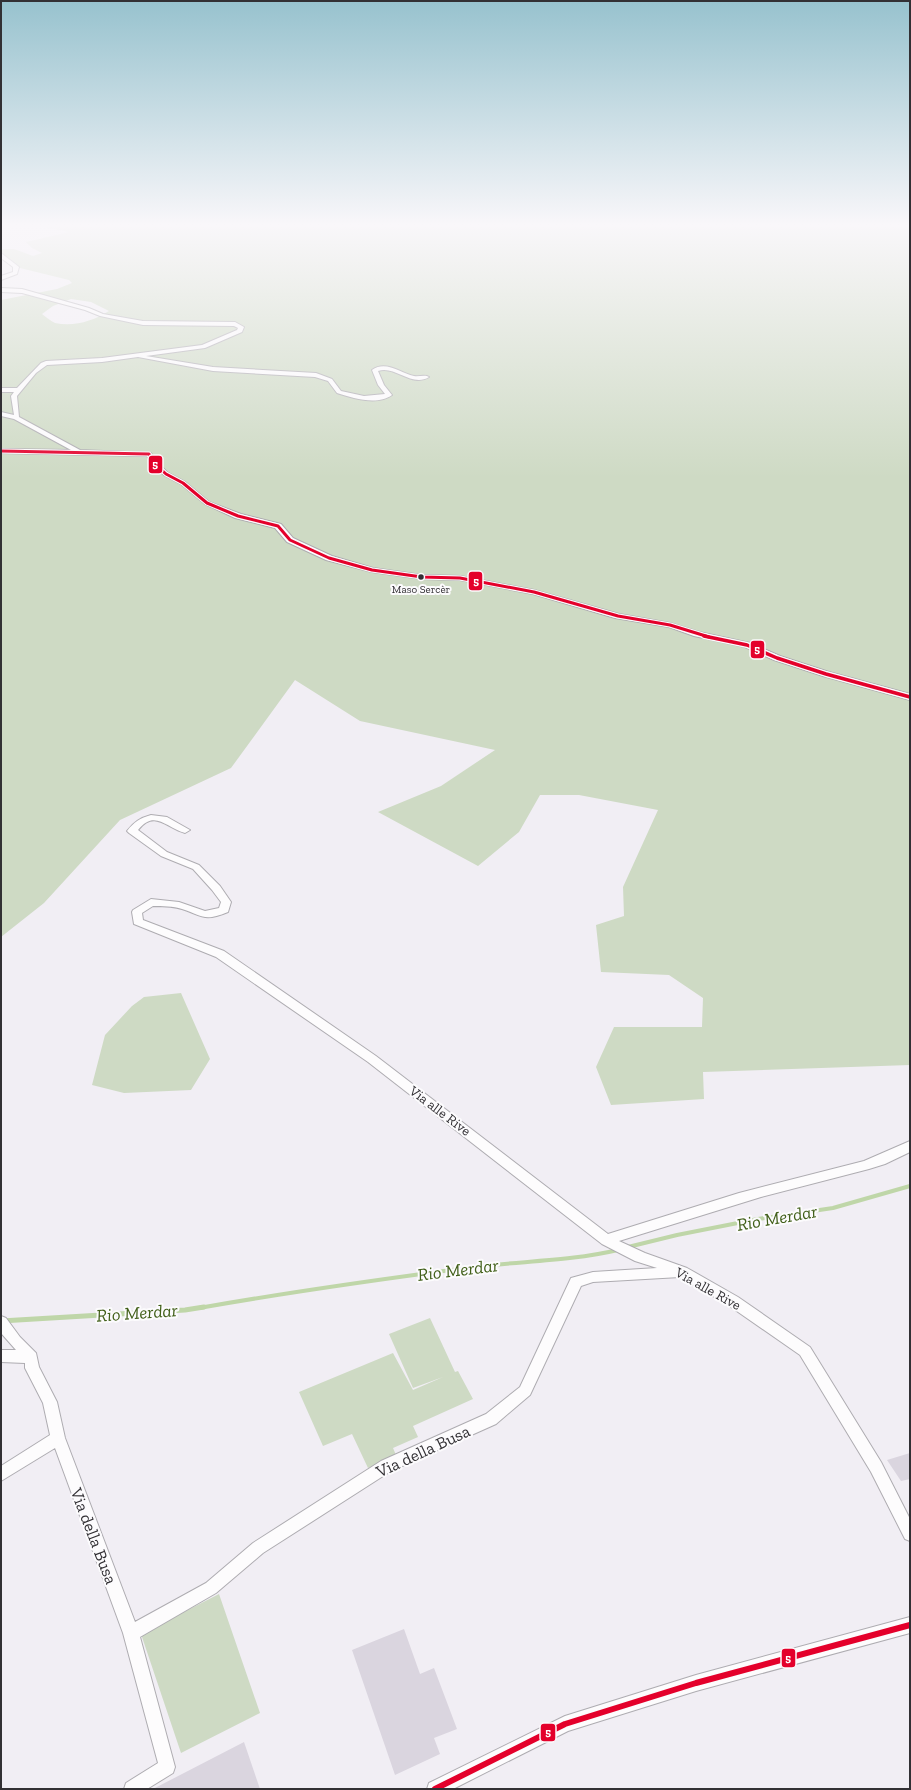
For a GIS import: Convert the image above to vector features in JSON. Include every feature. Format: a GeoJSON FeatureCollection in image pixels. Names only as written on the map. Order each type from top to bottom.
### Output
{"type":"FeatureCollection","features":[{"type":"Feature","properties":{"kind":"street"},"geometry":{"type":"LineString","coordinates":[[16,418],[17,415],[14,396],[40,365],[46,363],[102,360],[202,347],[240,331],[241,327],[235,324],[227,323],[144,323],[102,315],[91,311]]}},
{"type":"Feature","properties":{"kind":"street"},"geometry":{"type":"LineString","coordinates":[[136,355],[144,358],[213,369],[316,375],[330,380],[339,392],[361,398],[379,398],[389,395],[378,379],[375,370],[377,368],[385,368],[419,378],[426,377]]}},
{"type":"Feature","properties":{"kind":"street"},"geometry":{"type":"LineString","coordinates":[[1,390],[18,390]]}},
{"type":"Feature","properties":{"kind":"street"},"geometry":{"type":"LineString","coordinates":[[1,414],[16,418],[79,452]]}},
{"type":"Feature","properties":{"kind":"street"},"geometry":{"type":"LineString","coordinates":[[1,451],[149,454],[155,464],[166,474],[183,482],[207,503],[238,516],[278,526],[290,540],[330,558],[372,570],[422,577],[460,578],[534,592],[618,616],[670,625],[697,634],[747,645],[777,658],[826,674],[910,697]]}},
{"type":"Feature","properties":{"kind":"street","name":"Via alle Rive"},"geometry":{"type":"LineString","coordinates":[[185,830],[166,820],[151,816],[137,824],[132,831],[164,854],[196,867],[216,888],[226,902],[224,910],[216,914],[203,915],[181,905],[151,902],[137,912],[138,922],[220,954],[372,1059],[606,1240],[634,1254],[682,1272],[732,1301],[805,1351],[876,1467],[910,1534]]}},
{"type":"Feature","properties":{"kind":"street"},"geometry":{"type":"LineString","coordinates":[[606,1240],[667,1220],[784,1186],[876,1163],[910,1146]]}},
{"type":"Feature","properties":{"kind":"street","name":"Via della Busa"},"geometry":{"type":"LineString","coordinates":[[131,1633],[211,1588],[258,1548],[386,1466],[491,1419],[525,1391],[576,1282],[593,1277],[682,1272]]}},
{"type":"Feature","properties":{"kind":"street"},"geometry":{"type":"LineString","coordinates":[[1,1322],[31,1357]]}},
{"type":"Feature","properties":{"kind":"street"},"geometry":{"type":"LineString","coordinates":[[1,1356],[31,1357]]}},
{"type":"Feature","properties":{"kind":"street","name":"Via della Busa"},"geometry":{"type":"LineString","coordinates":[[31,1357],[32,1368],[50,1402],[58,1438],[131,1633],[167,1767],[132,1789]]}},
{"type":"Feature","properties":{"kind":"street"},"geometry":{"type":"LineString","coordinates":[[1,1474],[58,1438]]}},
{"type":"Feature","properties":{"kind":"street"},"geometry":{"type":"LineString","coordinates":[[435,1789],[565,1724],[696,1683],[910,1626]]}},
{"type":"Feature","properties":{"kind":"green space"},"geometry":{"type":"Polygon","coordinates":[[[1,311],[47,311],[42,314],[55,323],[76,324],[96,318],[108,311],[910,311],[910,1065],[703,1072],[704,1099],[611,1105],[596,1067],[614,1027],[702,1027],[703,998],[669,975],[601,972],[596,925],[624,916],[623,887],[658,810],[579,795],[540,795],[519,832],[478,866],[378,812],[441,786],[495,750],[360,721],[295,680],[231,768],[120,820],[44,903],[1,937],[1,311]]]}},
{"type":"Feature","properties":{"kind":"green space"},"geometry":{"type":"Polygon","coordinates":[[[181,993],[210,1059],[191,1090],[124,1093],[92,1085],[105,1035],[132,1006],[144,997],[181,993]]]}},
{"type":"Feature","properties":{"kind":"green space"},"geometry":{"type":"Polygon","coordinates":[[[430,1318],[455,1372],[458,1371],[473,1399],[413,1426],[418,1437],[393,1448],[396,1455],[368,1468],[352,1434],[323,1446],[299,1392],[393,1353],[413,1390],[443,1377],[413,1388],[389,1334],[430,1318]]]}},
{"type":"Feature","properties":{"kind":"green space"},"geometry":{"type":"Polygon","coordinates":[[[219,1594],[260,1713],[181,1753],[141,1634],[219,1594]]]}},
{"type":"Feature","properties":{"kind":"building"},"geometry":{"type":"Polygon","coordinates":[[[910,1453],[910,1479],[901,1481],[887,1460],[910,1453]]]}},
{"type":"Feature","properties":{"kind":"building"},"geometry":{"type":"Polygon","coordinates":[[[404,1629],[420,1674],[434,1668],[457,1729],[434,1738],[440,1754],[395,1775],[352,1650],[404,1629]]]}},
{"type":"Feature","properties":{"kind":"building"},"geometry":{"type":"Polygon","coordinates":[[[244,1742],[260,1789],[153,1789],[244,1742]]]}},
{"type":"Feature","properties":{"kind":"waterway","name":"Rio Merdar"},"geometry":{"type":"LineString","coordinates":[[628,1247],[677,1235],[758,1219],[833,1208],[910,1186]]}},
{"type":"Feature","properties":{"kind":"waterway","name":"Rio Merdar"},"geometry":{"type":"LineString","coordinates":[[199,1308],[405,1276],[492,1265],[564,1259],[618,1250]]}},
{"type":"Feature","properties":{"kind":"waterway","name":"Rio Merdar"},"geometry":{"type":"LineString","coordinates":[[1,1321],[185,1310],[204,1307]]}},
{"type":"Feature","properties":{"kind":"transit line","name":"5"},"geometry":{"type":"LineString","coordinates":[[1,451],[149,454],[155,464],[166,474],[183,483],[207,503],[238,516],[278,526],[290,540],[329,558],[372,570],[422,577],[460,578],[534,592],[618,616],[670,625],[697,634],[747,645],[777,658],[826,674],[910,697]]}},
{"type":"Feature","properties":{"kind":"transit line","name":"5"},"geometry":{"type":"LineString","coordinates":[[435,1789],[565,1724],[696,1683],[910,1625]]}},
{"type":"Feature","properties":{"kind":"place","name":"Maso Sercèr"},"geometry":{"type":"Point","coordinates":[421,577]}}]}
